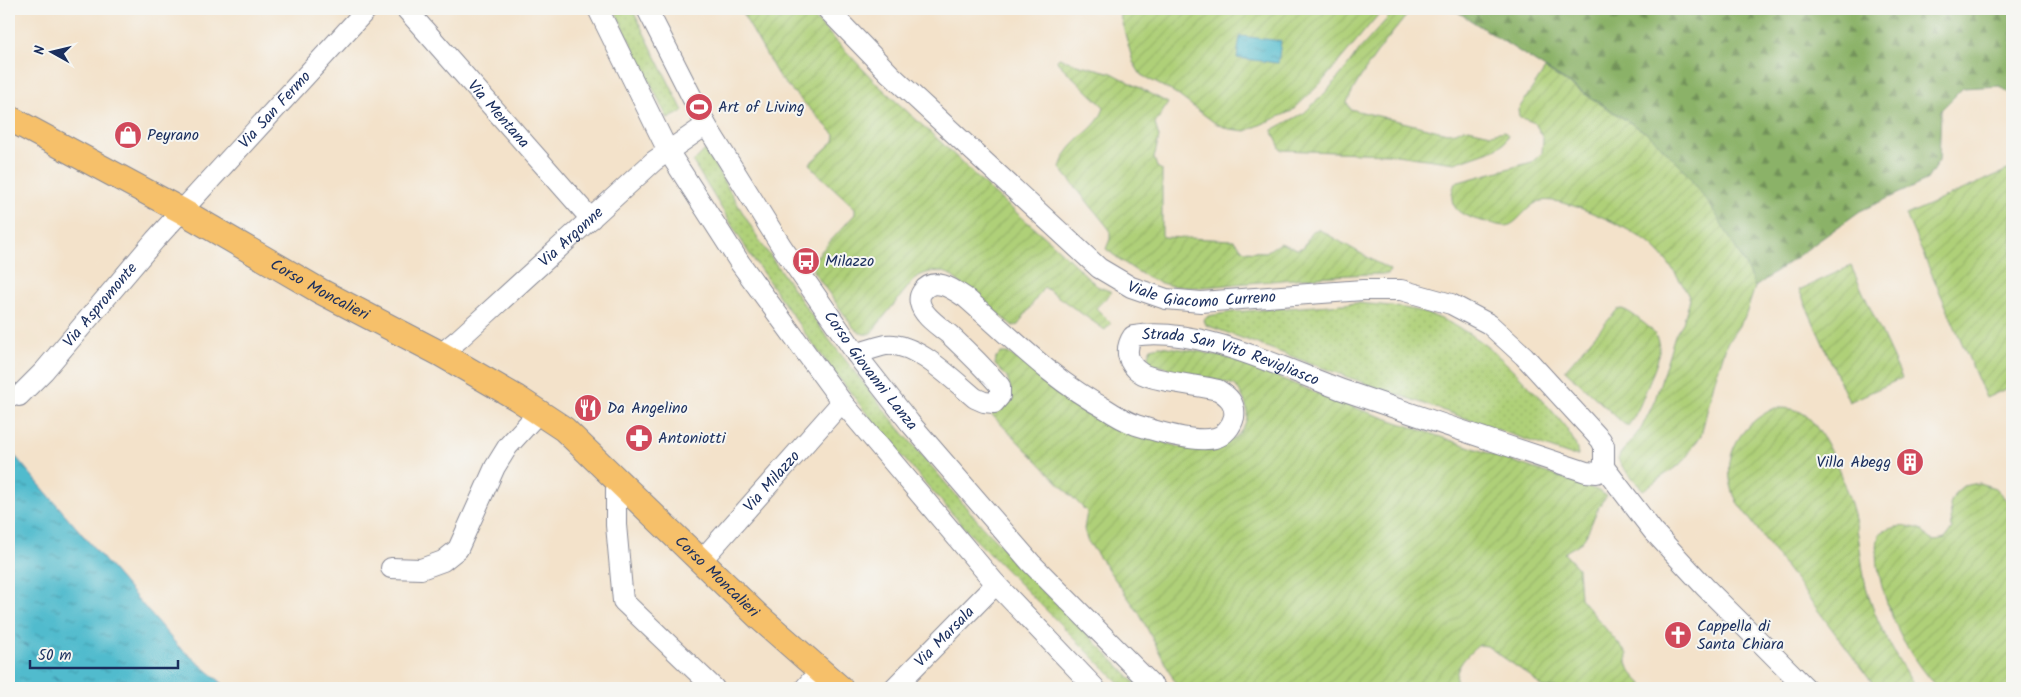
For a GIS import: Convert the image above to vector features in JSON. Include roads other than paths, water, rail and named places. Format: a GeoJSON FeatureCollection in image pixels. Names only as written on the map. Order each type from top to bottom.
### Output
{"type":"FeatureCollection","features":[{"type":"Feature","properties":{"kind":"main road","name":"Corso Moncalieri"},"geometry":{"type":"LineString","coordinates":[[9,118],[182,211],[320,291],[440,354],[539,412],[564,429],[700,562],[759,616],[813,679],[840,688]]}},
{"type":"Feature","properties":{"kind":"street","name":"Via San Fermo"},"geometry":{"type":"LineString","coordinates":[[182,211],[367,9]]}},
{"type":"Feature","properties":{"kind":"street","name":"Via Mentana"},"geometry":{"type":"LineString","coordinates":[[406,9],[591,219]]}},
{"type":"Feature","properties":{"kind":"street"},"geometry":{"type":"LineString","coordinates":[[598,9],[668,150],[740,263],[842,402],[996,584],[1095,688]]}},
{"type":"Feature","properties":{"kind":"street","name":"Corso Giovanni Lanza"},"geometry":{"type":"LineString","coordinates":[[647,9],[665,48],[706,125],[782,247],[856,354],[910,423],[1031,563],[1155,688]]}},
{"type":"Feature","properties":{"kind":"street","name":"Viale Giacomo Curreno"},"geometry":{"type":"LineString","coordinates":[[827,9],[890,74],[1098,268],[1131,287],[1166,299],[1201,302],[1364,290],[1401,290],[1451,304],[1489,324],[1524,356],[1601,440],[1604,446],[1604,467]]}},
{"type":"Feature","properties":{"kind":"street","name":"Via Argonne"},"geometry":{"type":"LineString","coordinates":[[440,354],[460,339],[668,150],[706,125]]}},
{"type":"Feature","properties":{"kind":"street","name":"Via Aspromonte"},"geometry":{"type":"LineString","coordinates":[[19,396],[44,371],[182,211]]}},
{"type":"Feature","properties":{"kind":"street","name":"Strada San Vito Revigliasco"},"geometry":{"type":"LineString","coordinates":[[856,354],[887,345],[906,347],[919,353],[975,398],[984,402],[994,403],[1000,396],[1000,386],[924,311],[919,302],[920,295],[926,288],[934,284],[943,285],[950,287],[966,298],[1061,382],[1086,399],[1135,425],[1193,438],[1214,438],[1224,434],[1232,423],[1234,408],[1228,397],[1218,390],[1142,374],[1131,364],[1128,343],[1133,336],[1145,334],[1190,337],[1243,352],[1346,391],[1586,472],[1597,473],[1604,467]]}},
{"type":"Feature","properties":{"kind":"street","name":"Via Milazzo"},"geometry":{"type":"LineString","coordinates":[[700,562],[842,402]]}},
{"type":"Feature","properties":{"kind":"street"},"geometry":{"type":"LineString","coordinates":[[391,568],[421,569],[443,562],[458,550],[495,467],[508,446],[539,412]]}},
{"type":"Feature","properties":{"kind":"street"},"geometry":{"type":"LineString","coordinates":[[1604,467],[1660,538],[1705,587],[1806,688]]}},
{"type":"Feature","properties":{"kind":"street"},"geometry":{"type":"LineString","coordinates":[[616,480],[616,525],[623,600],[714,688]]}},
{"type":"Feature","properties":{"kind":"street","name":"Via Marsala"},"geometry":{"type":"LineString","coordinates":[[894,688],[996,584]]}},
{"type":"Feature","properties":{"kind":"water"},"geometry":{"type":"Polygon","coordinates":[[[1240,36],[1281,41],[1278,63],[1237,58],[1240,36]]]}},
{"type":"Feature","properties":{"kind":"water"},"geometry":{"type":"Polygon","coordinates":[[[9,449],[178,646],[228,688],[9,688],[9,449]]]}},
{"type":"Feature","properties":{"kind":"place","name":"Art of Living"},"geometry":{"type":"Point","coordinates":[699,107]}},
{"type":"Feature","properties":{"kind":"place","name":"Peyrano"},"geometry":{"type":"Point","coordinates":[128,135]}},
{"type":"Feature","properties":{"kind":"place","name":"Milazzo"},"geometry":{"type":"Point","coordinates":[806,261]}},
{"type":"Feature","properties":{"kind":"place","name":"Da Angelino"},"geometry":{"type":"Point","coordinates":[588,408]}},
{"type":"Feature","properties":{"kind":"place","name":"Antoniotti"},"geometry":{"type":"Point","coordinates":[639,438]}},
{"type":"Feature","properties":{"kind":"place","name":"Villa Abegg"},"geometry":{"type":"Point","coordinates":[1910,462]}},
{"type":"Feature","properties":{"kind":"place","name":"Cappella di Santa Chiara"},"geometry":{"type":"Point","coordinates":[1678,635]}}]}
